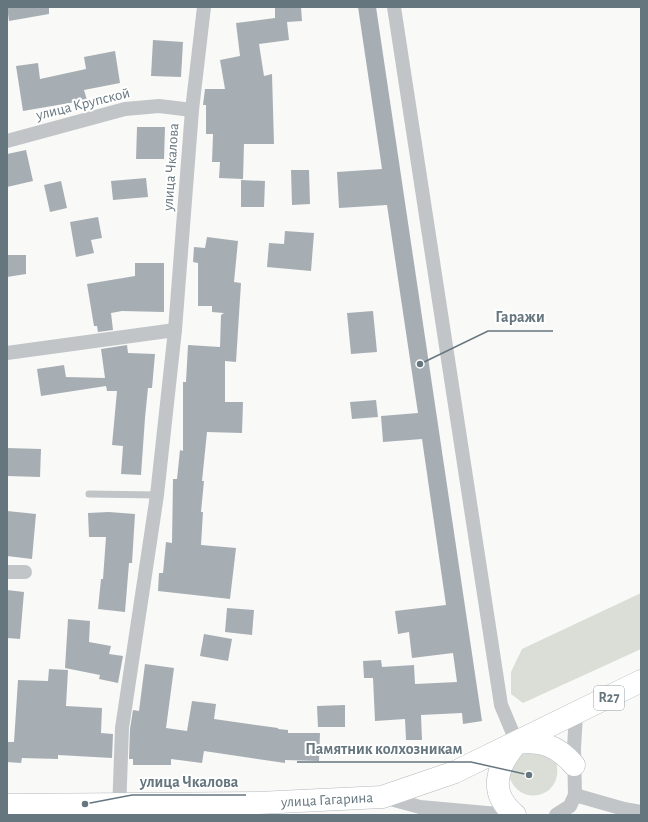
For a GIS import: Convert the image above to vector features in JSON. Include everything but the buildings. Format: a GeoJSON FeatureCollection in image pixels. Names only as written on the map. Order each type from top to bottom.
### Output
{"type":"FeatureCollection","features":[{"type":"Feature","properties":{"kind":"main road","name":"R27"},"geometry":{"type":"LineString","coordinates":[[516,743],[641,681]]}},
{"type":"Feature","properties":{"kind":"main road"},"geometry":{"type":"LineString","coordinates":[[516,815],[501,801],[497,786],[504,762],[516,743],[538,742],[547,744],[564,753],[574,765]]}},
{"type":"Feature","properties":{"kind":"main road","name":"улица Гагарина"},"geometry":{"type":"LineString","coordinates":[[7,805],[119,810],[382,797],[455,772],[516,743]]}},
{"type":"Feature","properties":{"kind":"street","name":"улица Чкалова"},"geometry":{"type":"LineString","coordinates":[[119,810],[122,728],[157,495],[175,330],[192,110],[204,7]]}},
{"type":"Feature","properties":{"kind":"street"},"geometry":{"type":"LineString","coordinates":[[394,7],[501,705],[516,743]]}},
{"type":"Feature","properties":{"kind":"street","name":"улица Крупской"},"geometry":{"type":"LineString","coordinates":[[7,141],[125,109],[159,106],[192,110]]}},
{"type":"Feature","properties":{"kind":"street"},"geometry":{"type":"LineString","coordinates":[[7,353],[175,330]]}},
{"type":"Feature","properties":{"kind":"street"},"geometry":{"type":"LineString","coordinates":[[7,572],[25,572]]}},
{"type":"Feature","properties":{"kind":"street"},"geometry":{"type":"LineString","coordinates":[[556,815],[570,806],[576,795],[574,765],[576,714]]}},
{"type":"Feature","properties":{"kind":"street"},"geometry":{"type":"LineString","coordinates":[[576,795],[624,809],[641,812]]}},
{"type":"Feature","properties":{"kind":"street"},"geometry":{"type":"LineString","coordinates":[[382,797],[420,807],[510,815]]}},
{"type":"Feature","properties":{"kind":"lane"},"geometry":{"type":"LineString","coordinates":[[89,494],[157,495]]}},
{"type":"Feature","properties":{"kind":"shaded area"},"geometry":{"type":"Polygon","coordinates":[[[641,593],[641,649],[523,703],[511,694],[511,672],[522,649],[641,593]]]}},
{"type":"Feature","properties":{"kind":"shaded area"},"geometry":{"type":"Polygon","coordinates":[[[528,746],[556,761],[557,774],[554,784],[547,791],[539,795],[529,795],[520,792],[513,784],[508,772],[528,746]]]}},
{"type":"Feature","properties":{"kind":"place","name":"Гаражи"},"geometry":{"type":"Point","coordinates":[420,364]}},
{"type":"Feature","properties":{"kind":"place","name":"Памятник колхозникам"},"geometry":{"type":"Point","coordinates":[529,775]}},
{"type":"Feature","properties":{"kind":"place","name":"улица Чкалова"},"geometry":{"type":"Point","coordinates":[85,804]}}]}
